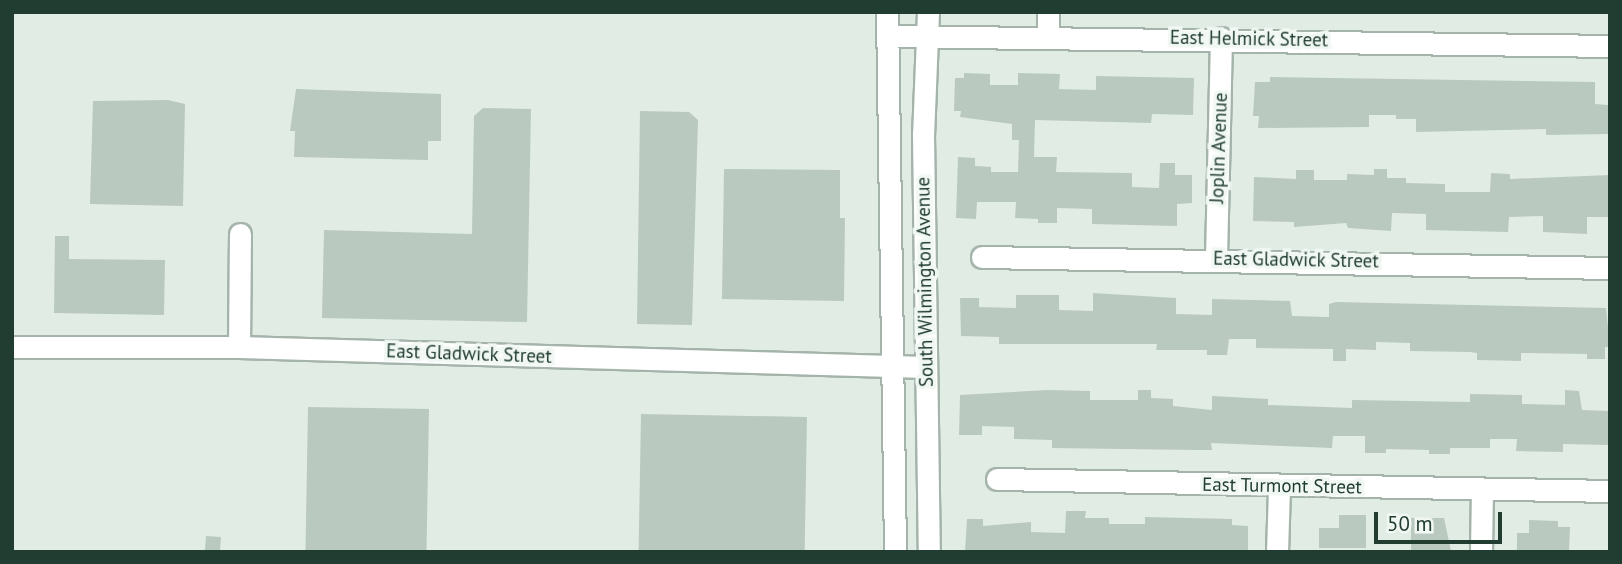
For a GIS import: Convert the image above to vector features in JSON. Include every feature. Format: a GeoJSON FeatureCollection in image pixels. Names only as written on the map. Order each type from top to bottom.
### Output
{"type":"FeatureCollection","features":[{"type":"Feature","properties":{"kind":"street","name":"South Wilmington Avenue"},"geometry":{"type":"LineString","coordinates":[[887,12],[895,552]]}},
{"type":"Feature","properties":{"kind":"street","name":"South Wilmington Avenue"},"geometry":{"type":"LineString","coordinates":[[928,12],[923,134],[929,552]]}},
{"type":"Feature","properties":{"kind":"street"},"geometry":{"type":"LineString","coordinates":[[1048,12],[1048,35]]}},
{"type":"Feature","properties":{"kind":"street","name":"East Helmick Street"},"geometry":{"type":"LineString","coordinates":[[888,36],[1048,35],[1610,46]]}},
{"type":"Feature","properties":{"kind":"street","name":"Joplin Avenue"},"geometry":{"type":"LineString","coordinates":[[1216,258],[1222,38]]}},
{"type":"Feature","properties":{"kind":"street"},"geometry":{"type":"LineString","coordinates":[[239,347],[240,234]]}},
{"type":"Feature","properties":{"kind":"street","name":"East Gladwick Street"},"geometry":{"type":"LineString","coordinates":[[982,257],[1216,258],[1610,268]]}},
{"type":"Feature","properties":{"kind":"street","name":"East Gladwick Street"},"geometry":{"type":"LineString","coordinates":[[12,347],[239,347],[926,367]]}},
{"type":"Feature","properties":{"kind":"street","name":"East Turmont Street"},"geometry":{"type":"LineString","coordinates":[[997,480],[1610,491]]}},
{"type":"Feature","properties":{"kind":"street"},"geometry":{"type":"LineString","coordinates":[[1277,552],[1279,487]]}},
{"type":"Feature","properties":{"kind":"street"},"geometry":{"type":"LineString","coordinates":[[1481,552],[1482,489]]}},
{"type":"Feature","properties":{"kind":"building"},"geometry":{"type":"Polygon","coordinates":[[[964,73],[990,74],[990,85],[1018,85],[1018,73],[1060,74],[1059,89],[1096,90],[1096,76],[1194,78],[1193,115],[1152,114],[1151,123],[1035,120],[1034,157],[1057,157],[1056,172],[1132,173],[1132,187],[1159,188],[1160,163],[1175,163],[1175,175],[1192,175],[1192,203],[1177,204],[1177,226],[1092,224],[1092,209],[1057,208],[1057,223],[1038,223],[1038,219],[1015,218],[1016,202],[977,202],[976,219],[956,218],[958,157],[975,158],[975,166],[991,167],[991,172],[1018,172],[1019,140],[1012,140],[1012,124],[960,117],[961,111],[954,111],[955,78],[964,78],[964,73]]]}},
{"type":"Feature","properties":{"kind":"building"},"geometry":{"type":"Polygon","coordinates":[[[1270,77],[1595,82],[1595,104],[1608,105],[1608,134],[1546,135],[1546,129],[1416,132],[1416,119],[1396,119],[1396,115],[1369,115],[1369,127],[1258,128],[1259,116],[1253,116],[1255,82],[1270,82],[1270,77]]]}},
{"type":"Feature","properties":{"kind":"building"},"geometry":{"type":"Polygon","coordinates":[[[296,89],[441,94],[441,141],[428,141],[428,160],[294,157],[295,131],[290,131],[296,89]]]}},
{"type":"Feature","properties":{"kind":"building"},"geometry":{"type":"Polygon","coordinates":[[[168,100],[185,104],[183,206],[90,204],[93,101],[168,100]]]}},
{"type":"Feature","properties":{"kind":"building"},"geometry":{"type":"Polygon","coordinates":[[[483,108],[531,109],[527,322],[322,318],[324,230],[472,234],[474,116],[483,108]]]}},
{"type":"Feature","properties":{"kind":"building"},"geometry":{"type":"Polygon","coordinates":[[[640,111],[689,112],[698,120],[692,325],[637,324],[640,111]]]}},
{"type":"Feature","properties":{"kind":"building"},"geometry":{"type":"Polygon","coordinates":[[[724,169],[840,170],[840,218],[845,218],[844,301],[722,299],[724,169]]]}},
{"type":"Feature","properties":{"kind":"building"},"geometry":{"type":"Polygon","coordinates":[[[1374,169],[1387,169],[1387,178],[1406,178],[1406,183],[1445,184],[1445,192],[1490,192],[1491,173],[1510,174],[1510,179],[1610,175],[1610,217],[1587,217],[1587,234],[1543,232],[1543,216],[1509,217],[1508,232],[1426,230],[1426,214],[1392,213],[1391,231],[1348,228],[1346,223],[1294,227],[1294,222],[1253,221],[1254,177],[1296,179],[1296,170],[1314,170],[1314,180],[1347,180],[1347,174],[1374,175],[1374,169]]]}},
{"type":"Feature","properties":{"kind":"building"},"geometry":{"type":"Polygon","coordinates":[[[55,236],[69,236],[69,259],[165,260],[164,315],[54,313],[55,236]]]}},
{"type":"Feature","properties":{"kind":"building"},"geometry":{"type":"Polygon","coordinates":[[[1093,293],[1176,298],[1176,314],[1212,315],[1212,299],[1290,301],[1292,316],[1329,317],[1329,304],[1336,302],[1606,308],[1610,347],[1605,347],[1605,359],[1587,359],[1587,354],[1521,353],[1521,361],[1477,360],[1477,353],[1410,351],[1410,343],[1376,342],[1376,350],[1346,349],[1346,361],[1333,361],[1333,349],[1256,348],[1256,339],[1229,339],[1227,355],[1207,355],[1207,350],[1156,350],[1157,344],[999,344],[999,337],[961,336],[960,298],[979,298],[979,307],[1016,308],[1016,295],[1059,295],[1059,310],[1093,311],[1093,293]]]}},
{"type":"Feature","properties":{"kind":"building"},"geometry":{"type":"Polygon","coordinates":[[[1047,390],[1090,391],[1090,400],[1138,400],[1138,390],[1151,390],[1151,398],[1173,399],[1173,406],[1212,410],[1212,396],[1268,399],[1268,405],[1352,408],[1352,400],[1470,402],[1470,394],[1522,395],[1522,404],[1565,405],[1565,390],[1579,391],[1582,410],[1610,411],[1610,445],[1563,444],[1563,452],[1516,451],[1517,439],[1490,439],[1490,448],[1450,448],[1450,454],[1429,454],[1429,450],[1386,449],[1386,453],[1365,453],[1365,436],[1333,436],[1332,448],[1211,443],[1212,450],[1196,450],[1052,448],[1052,440],[1014,439],[1014,427],[982,426],[982,435],[959,435],[960,395],[1047,390]]]}},
{"type":"Feature","properties":{"kind":"building"},"geometry":{"type":"Polygon","coordinates":[[[308,407],[429,409],[426,552],[305,552],[308,407]]]}},
{"type":"Feature","properties":{"kind":"building"},"geometry":{"type":"Polygon","coordinates":[[[641,414],[807,417],[805,552],[639,552],[641,414]]]}},
{"type":"Feature","properties":{"kind":"building"},"geometry":{"type":"Polygon","coordinates":[[[1066,511],[1086,511],[1085,518],[1109,518],[1109,524],[1145,524],[1145,517],[1232,519],[1232,525],[1248,526],[1248,552],[965,552],[967,519],[983,519],[983,526],[1031,522],[1031,532],[1065,533],[1066,511]]]}},
{"type":"Feature","properties":{"kind":"building"},"geometry":{"type":"Polygon","coordinates":[[[1339,515],[1366,515],[1366,548],[1319,548],[1319,528],[1339,528],[1339,515]]]}},
{"type":"Feature","properties":{"kind":"building"},"geometry":{"type":"Polygon","coordinates":[[[1411,518],[1444,518],[1451,551],[1411,551],[1411,518]]]}},
{"type":"Feature","properties":{"kind":"building"},"geometry":{"type":"Polygon","coordinates":[[[1529,520],[1558,521],[1558,527],[1570,527],[1569,552],[1517,552],[1517,533],[1529,533],[1529,520]]]}},
{"type":"Feature","properties":{"kind":"building"},"geometry":{"type":"Polygon","coordinates":[[[206,536],[221,537],[220,552],[205,552],[206,536]]]}}]}
